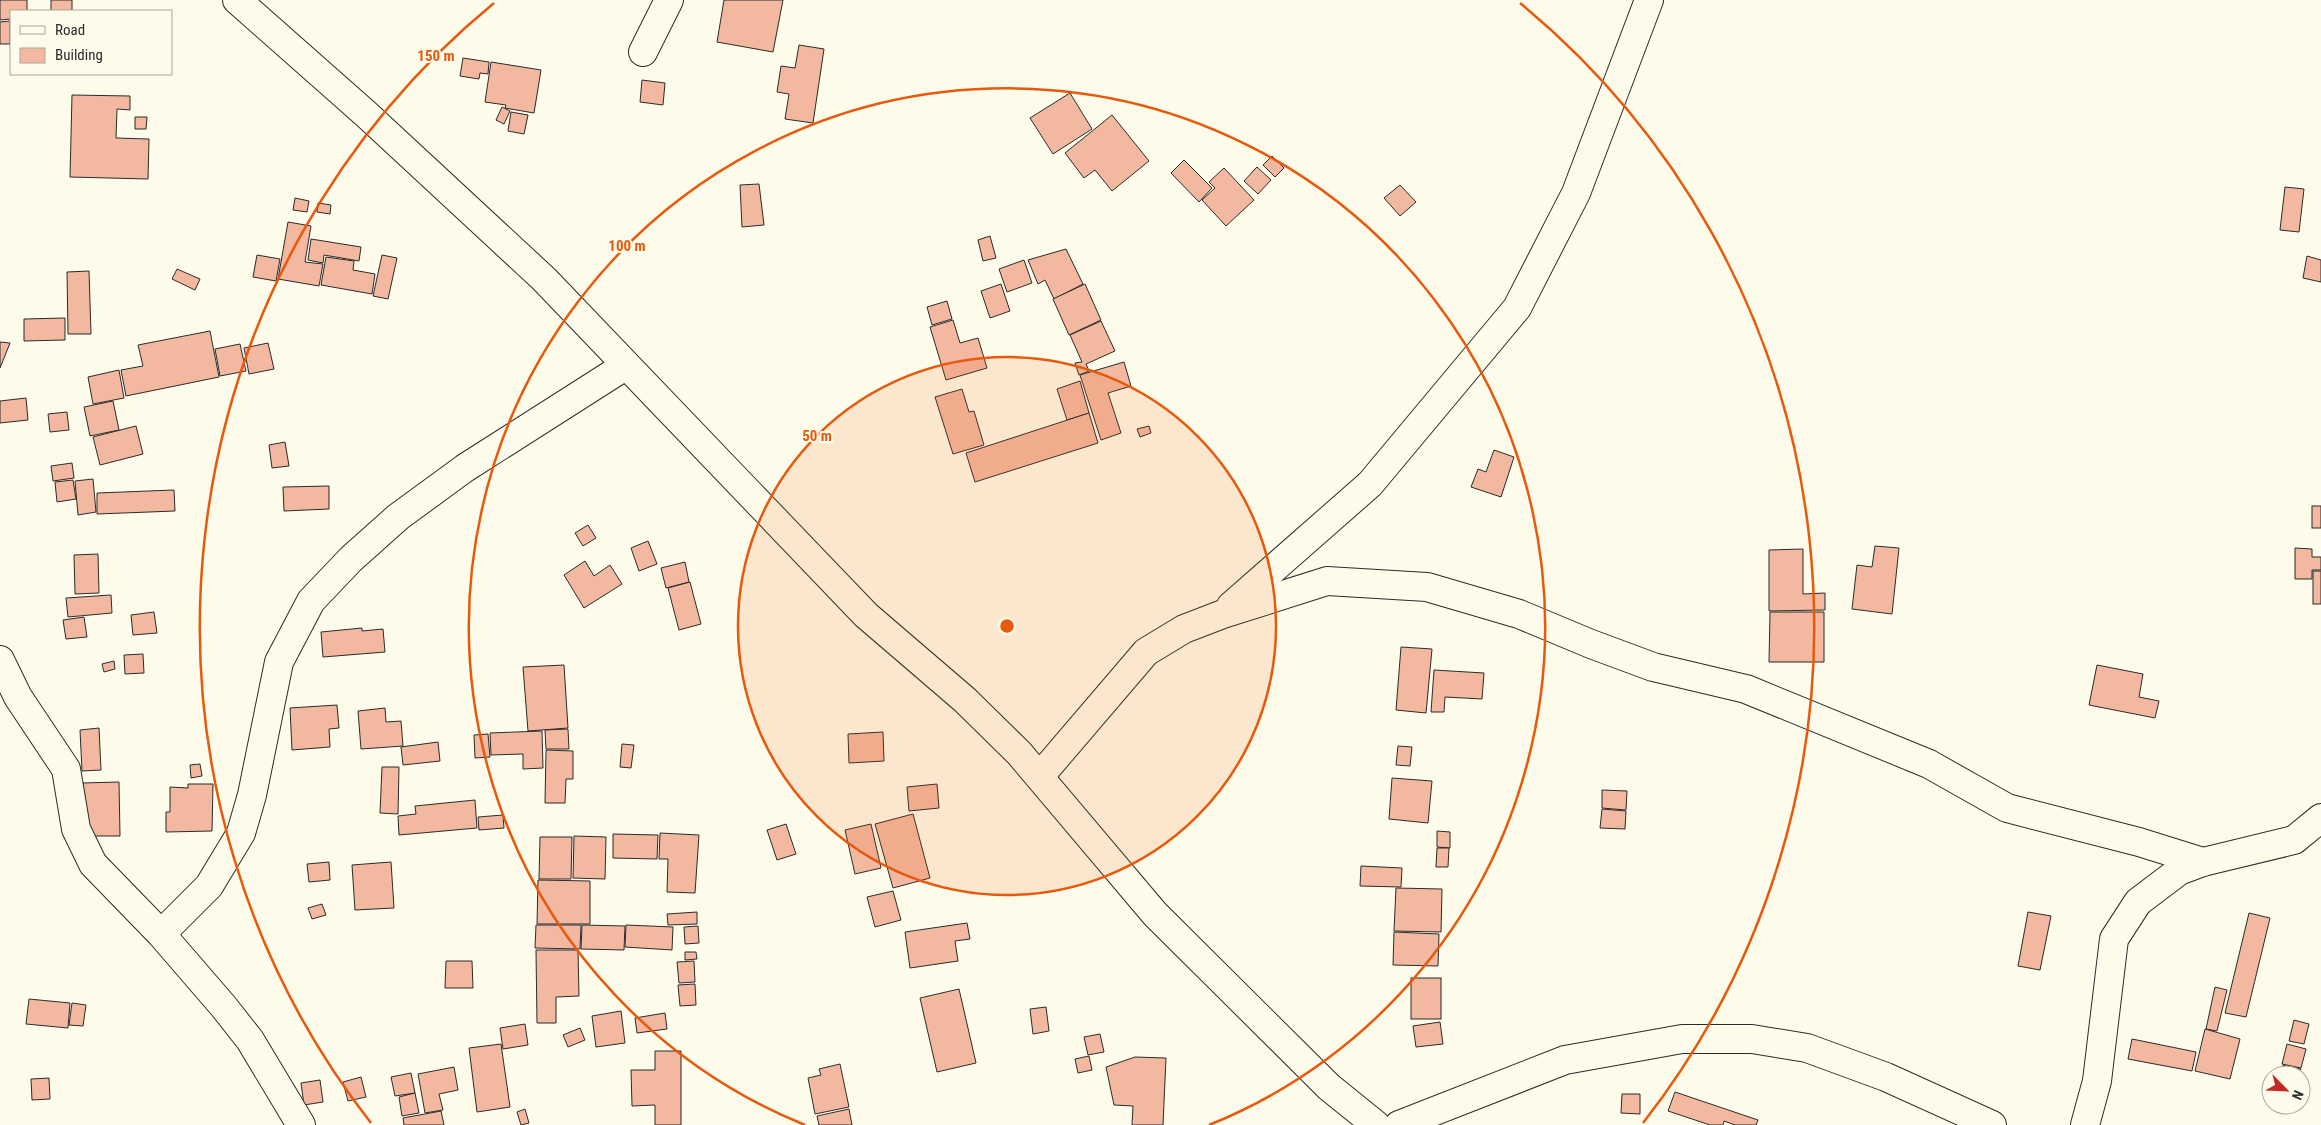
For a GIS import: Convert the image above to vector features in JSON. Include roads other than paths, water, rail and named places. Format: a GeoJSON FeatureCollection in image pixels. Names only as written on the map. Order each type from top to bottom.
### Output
{"type":"FeatureCollection","features":[{"type":"Feature","properties":{"kind":"street"},"geometry":{"type":"LineString","coordinates":[[237,0],[366,114],[544,279],[625,366],[866,615],[965,700],[1040,776],[1155,914],[1329,1087],[1376,1125]]}},
{"type":"Feature","properties":{"kind":"street"},"geometry":{"type":"LineString","coordinates":[[643,52],[669,0]]}},
{"type":"Feature","properties":{"kind":"street"},"geometry":{"type":"LineString","coordinates":[[1223,614],[1370,484],[1517,308],[1576,193],[1649,0]]}},
{"type":"Feature","properties":{"kind":"street"},"geometry":{"type":"LineString","coordinates":[[161,934],[209,886],[241,834],[252,795],[279,662],[311,601],[351,559],[398,516],[466,468],[625,366]]}},
{"type":"Feature","properties":{"kind":"street"},"geometry":{"type":"LineString","coordinates":[[1040,776],[1146,652],[1184,629],[1223,614],[1327,581],[1427,587],[1519,614],[1653,667],[1754,693],[1929,764],[2007,808],[2139,842],[2203,862]]}},
{"type":"Feature","properties":{"kind":"street"},"geometry":{"type":"LineString","coordinates":[[0,660],[18,697],[66,769],[76,829],[93,864],[161,934],[224,1007],[250,1040],[301,1125]]}},
{"type":"Feature","properties":{"kind":"street"},"geometry":{"type":"LineString","coordinates":[[2085,1125],[2097,1081],[2114,939],[2138,902],[2178,871],[2203,862],[2294,840],[2321,818]]}},
{"type":"Feature","properties":{"kind":"street"},"geometry":{"type":"LineString","coordinates":[[1399,1125],[1565,1060],[1682,1039],[1752,1039],[1807,1048],[1886,1077],[1992,1125]]}}]}
